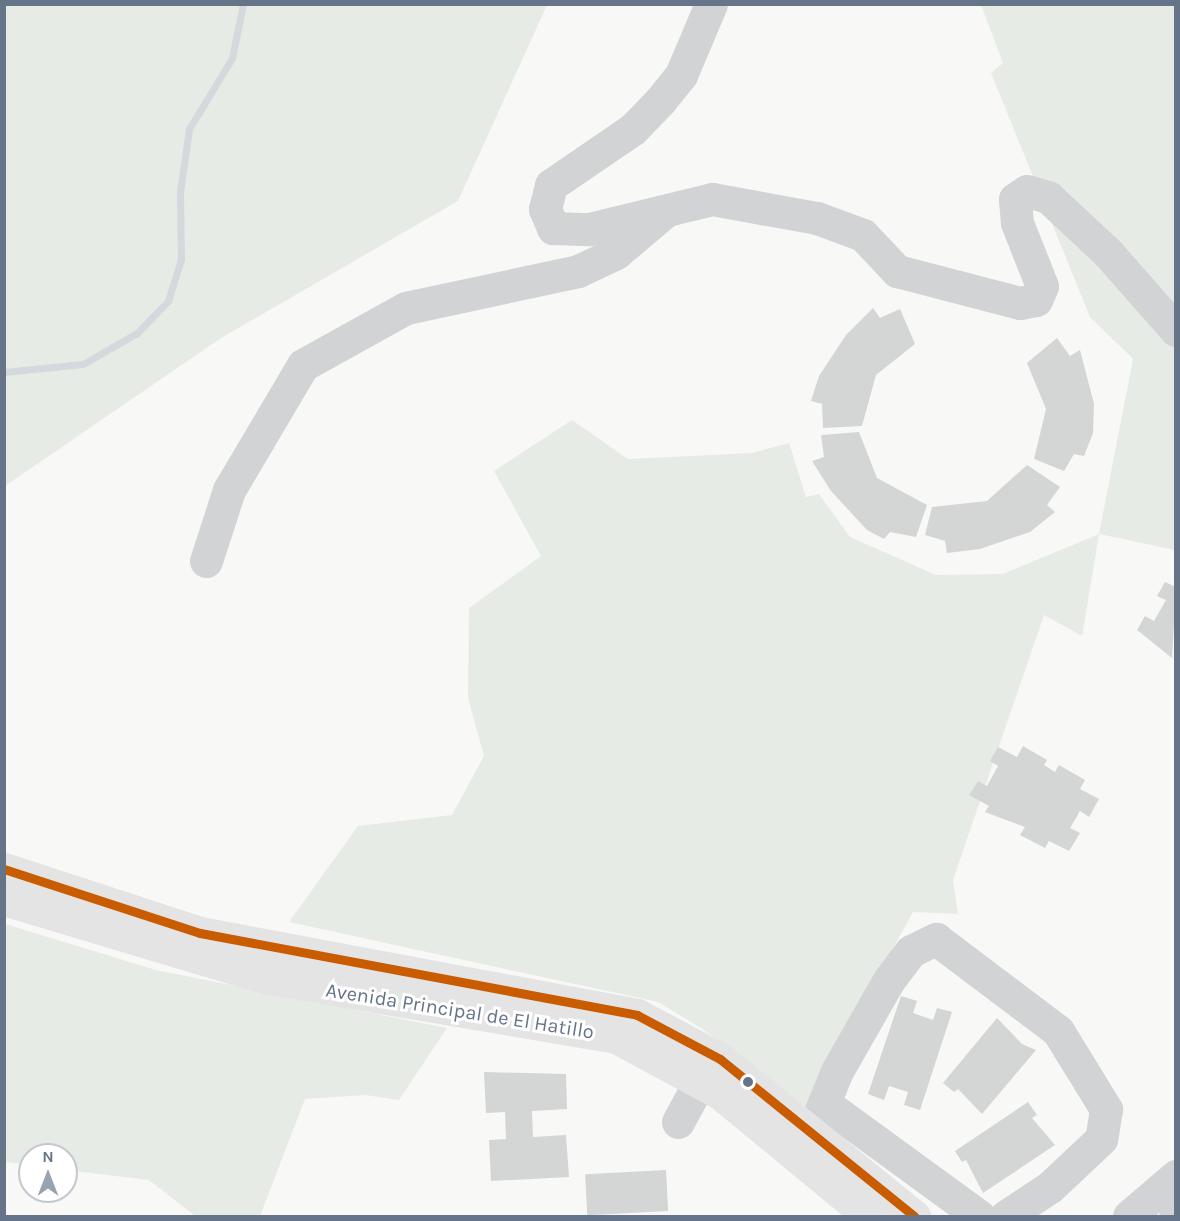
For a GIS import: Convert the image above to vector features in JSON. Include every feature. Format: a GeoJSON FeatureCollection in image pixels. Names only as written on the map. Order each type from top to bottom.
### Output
{"type":"FeatureCollection","features":[{"type":"Feature","properties":{"kind":"main road","name":"Avenida Principal de El Hatillo"},"geometry":{"type":"LineString","coordinates":[[4,869],[200,933],[637,1015],[720,1059],[818,1117],[914,1216]]}},
{"type":"Feature","properties":{"kind":"main road","name":"Avenida Principal de El Hatillo"},"geometry":{"type":"LineString","coordinates":[[4,899],[268,978],[616,1037],[700,1082],[869,1216]]}},
{"type":"Feature","properties":{"kind":"street"},"geometry":{"type":"LineString","coordinates":[[711,4],[681,75],[633,129],[551,185],[545,209],[553,228],[571,231],[663,212],[712,199],[817,218],[863,235],[897,271],[1020,303],[1036,300],[1042,286],[1017,223],[1015,199],[1027,190],[1048,197],[1108,253],[1176,330]]}},
{"type":"Feature","properties":{"kind":"street"},"geometry":{"type":"LineString","coordinates":[[206,561],[229,490],[303,365],[406,308],[579,271],[616,253],[648,231],[663,212]]}},
{"type":"Feature","properties":{"kind":"street"},"geometry":{"type":"LineString","coordinates":[[979,1216],[818,1117],[889,980],[912,951],[936,939],[1058,1031],[1106,1109],[1101,1139],[1050,1187],[1006,1216]]}},
{"type":"Feature","properties":{"kind":"street"},"geometry":{"type":"LineString","coordinates":[[678,1122],[700,1082]]}},
{"type":"Feature","properties":{"kind":"street"},"geometry":{"type":"LineString","coordinates":[[1129,1216],[1176,1176]]}},
{"type":"Feature","properties":{"kind":"shaded area"},"geometry":{"type":"Polygon","coordinates":[[[5,4],[547,5],[458,201],[221,338],[5,486],[5,4]]]}},
{"type":"Feature","properties":{"kind":"shaded area"},"geometry":{"type":"Polygon","coordinates":[[[981,5],[1175,5],[1175,550],[1099,534],[1133,359],[1090,317],[991,73],[1003,63],[981,5]]]}},
{"type":"Feature","properties":{"kind":"shaded area"},"geometry":{"type":"Polygon","coordinates":[[[572,420],[628,459],[752,453],[789,443],[806,497],[819,494],[850,537],[936,575],[1003,574],[1099,534],[1082,636],[1044,615],[953,880],[958,914],[913,912],[806,1107],[704,1030],[658,1002],[289,922],[358,826],[452,815],[484,756],[468,698],[469,608],[541,556],[494,471],[572,420]]]}},
{"type":"Feature","properties":{"kind":"shaded area"},"geometry":{"type":"Polygon","coordinates":[[[5,924],[156,970],[447,1028],[399,1100],[365,1095],[305,1099],[260,1216],[195,1216],[149,1180],[78,1171],[78,1143],[18,1143],[18,1164],[5,1162],[5,924]]]}},
{"type":"Feature","properties":{"kind":"building"},"geometry":{"type":"Polygon","coordinates":[[[873,308],[880,318],[900,309],[915,344],[876,375],[862,426],[823,428],[822,404],[811,401],[819,376],[846,335],[873,308]]]}},
{"type":"Feature","properties":{"kind":"building"},"geometry":{"type":"Polygon","coordinates":[[[1057,338],[1070,356],[1080,350],[1094,404],[1093,433],[1084,456],[1074,454],[1064,471],[1034,459],[1046,409],[1027,363],[1057,338]]]}},
{"type":"Feature","properties":{"kind":"building"},"geometry":{"type":"Polygon","coordinates":[[[859,432],[877,478],[927,505],[916,537],[890,532],[884,539],[867,530],[831,491],[812,461],[824,457],[821,435],[859,432]]]}},
{"type":"Feature","properties":{"kind":"building"},"geometry":{"type":"Polygon","coordinates":[[[1027,465],[1060,487],[1047,505],[1055,512],[1030,532],[980,549],[947,553],[945,541],[925,535],[932,507],[987,501],[1027,465]]]}},
{"type":"Feature","properties":{"kind":"building"},"geometry":{"type":"Polygon","coordinates":[[[1165,582],[1176,587],[1172,658],[1137,630],[1145,616],[1154,621],[1166,600],[1157,596],[1165,582]]]}},
{"type":"Feature","properties":{"kind":"building"},"geometry":{"type":"Polygon","coordinates":[[[1023,746],[1047,760],[1044,765],[1055,772],[1059,765],[1085,780],[1080,789],[1099,799],[1089,817],[1080,811],[1070,828],[1080,833],[1069,851],[1049,841],[1045,848],[1020,835],[1025,827],[985,812],[989,806],[969,795],[978,781],[987,786],[998,766],[990,761],[998,747],[1017,757],[1023,746]]]}},
{"type":"Feature","properties":{"kind":"building"},"geometry":{"type":"Polygon","coordinates":[[[901,996],[917,1001],[913,1013],[933,1020],[937,1008],[952,1012],[920,1110],[904,1105],[908,1092],[889,1086],[884,1100],[868,1094],[901,996]]]}},
{"type":"Feature","properties":{"kind":"building"},"geometry":{"type":"Polygon","coordinates":[[[997,1018],[1022,1044],[1036,1050],[982,1114],[958,1089],[954,1092],[943,1083],[997,1018]]]}},
{"type":"Feature","properties":{"kind":"building"},"geometry":{"type":"Polygon","coordinates":[[[484,1072],[566,1074],[567,1109],[532,1111],[533,1137],[566,1135],[569,1177],[491,1181],[489,1140],[506,1139],[505,1112],[486,1113],[484,1072]]]}},
{"type":"Feature","properties":{"kind":"building"},"geometry":{"type":"Polygon","coordinates":[[[1028,1102],[1037,1115],[1032,1118],[1055,1145],[983,1193],[966,1160],[962,1162],[955,1151],[1028,1102]]]}},
{"type":"Feature","properties":{"kind":"building"},"geometry":{"type":"Polygon","coordinates":[[[666,1170],[668,1211],[587,1215],[585,1174],[666,1170]]]}},
{"type":"Feature","properties":{"kind":"waterway"},"geometry":{"type":"LineString","coordinates":[[4,372],[83,364],[137,333],[168,301],[181,259],[180,192],[189,129],[232,58],[243,4]]}},
{"type":"Feature","properties":{"kind":"transit line"},"geometry":{"type":"LineString","coordinates":[[4,869],[200,933],[637,1015],[720,1059],[914,1216]]}}]}
